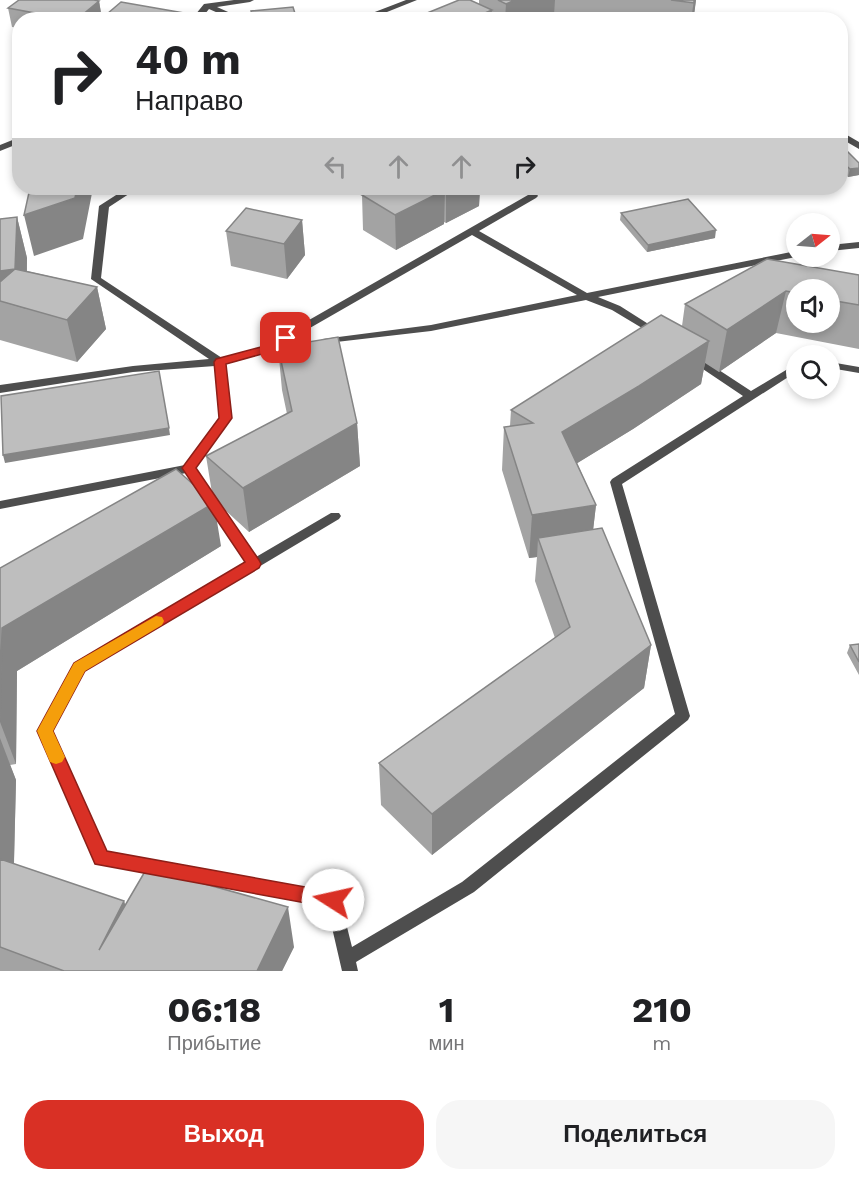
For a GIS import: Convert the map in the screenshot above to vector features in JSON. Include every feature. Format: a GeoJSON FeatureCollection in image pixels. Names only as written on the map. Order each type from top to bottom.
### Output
{"type":"FeatureCollection","features":[{"type":"Feature","properties":{"kind":"lane"},"geometry":{"type":"LineString","coordinates":[[202,12],[207,6],[250,0]]}},
{"type":"Feature","properties":{"kind":"lane"},"geometry":{"type":"LineString","coordinates":[[380,12],[413,0]]}},
{"type":"Feature","properties":{"kind":"lane"},"geometry":{"type":"LineString","coordinates":[[207,6],[222,12]]}},
{"type":"Feature","properties":{"kind":"lane"},"geometry":{"type":"LineString","coordinates":[[122,195],[104,206],[96,279],[220,362]]}},
{"type":"Feature","properties":{"kind":"lane"},"geometry":{"type":"LineString","coordinates":[[265,350],[533,195]]}},
{"type":"Feature","properties":{"kind":"lane"},"geometry":{"type":"LineString","coordinates":[[473,231],[585,296],[616,308],[664,339]]}},
{"type":"Feature","properties":{"kind":"lane"},"geometry":{"type":"LineString","coordinates":[[840,247],[859,246]]}},
{"type":"Feature","properties":{"kind":"lane"},"geometry":{"type":"LineString","coordinates":[[312,343],[431,328],[786,256]]}},
{"type":"Feature","properties":{"kind":"lane"},"geometry":{"type":"LineString","coordinates":[[0,389],[133,369],[220,362],[265,350],[301,345]]}},
{"type":"Feature","properties":{"kind":"lane"},"geometry":{"type":"LineString","coordinates":[[684,352],[751,396]]}},
{"type":"Feature","properties":{"kind":"lane"},"geometry":{"type":"LineString","coordinates":[[0,505],[189,468],[225,418],[220,362]]}},
{"type":"Feature","properties":{"kind":"lane"},"geometry":{"type":"LineString","coordinates":[[840,367],[859,370]]}},
{"type":"Feature","properties":{"kind":"lane"},"geometry":{"type":"LineString","coordinates":[[335,516],[79,667],[45,731],[101,858],[333,900],[349,965],[468,887],[683,716],[616,482],[786,373]]}},
{"type":"Feature","properties":{"kind":"lane"},"geometry":{"type":"LineString","coordinates":[[189,468],[254,564]]}},
{"type":"Feature","properties":{"kind":"building"},"geometry":{"type":"Polygon","coordinates":[[[19,0],[99,1],[86,12],[30,12],[8,8],[19,0]]]}},
{"type":"Feature","properties":{"kind":"building"},"geometry":{"type":"Polygon","coordinates":[[[459,0],[470,0],[492,10],[487,12],[430,12],[459,0]]]}},
{"type":"Feature","properties":{"kind":"building"},"geometry":{"type":"Polygon","coordinates":[[[498,0],[515,0],[506,4],[498,0]]]}},
{"type":"Feature","properties":{"kind":"building"},"geometry":{"type":"Polygon","coordinates":[[[671,0],[694,0],[694,3],[671,0]]]}},
{"type":"Feature","properties":{"kind":"building"},"geometry":{"type":"Polygon","coordinates":[[[121,2],[178,12],[109,12],[121,2]]]}},
{"type":"Feature","properties":{"kind":"building"},"geometry":{"type":"Polygon","coordinates":[[[293,7],[295,12],[251,12],[293,7]]]}},
{"type":"Feature","properties":{"kind":"building"},"geometry":{"type":"Polygon","coordinates":[[[848,152],[859,163],[859,168],[850,169],[848,152]]]}},
{"type":"Feature","properties":{"kind":"building"},"geometry":{"type":"Polygon","coordinates":[[[28,195],[76,195],[75,198],[24,215],[28,195]]]}},
{"type":"Feature","properties":{"kind":"building"},"geometry":{"type":"Polygon","coordinates":[[[362,195],[435,195],[395,215],[362,195]]]}},
{"type":"Feature","properties":{"kind":"building"},"geometry":{"type":"Polygon","coordinates":[[[688,199],[716,230],[648,245],[621,213],[688,199]]]}},
{"type":"Feature","properties":{"kind":"building"},"geometry":{"type":"Polygon","coordinates":[[[246,208],[302,220],[284,244],[226,231],[246,208]]]}},
{"type":"Feature","properties":{"kind":"building"},"geometry":{"type":"Polygon","coordinates":[[[17,217],[15,269],[0,271],[0,219],[17,217]]]}},
{"type":"Feature","properties":{"kind":"building"},"geometry":{"type":"Polygon","coordinates":[[[767,259],[786,262],[786,267],[813,267],[859,275],[859,305],[840,302],[840,279],[786,279],[786,291],[727,330],[685,304],[767,259]]]}},
{"type":"Feature","properties":{"kind":"building"},"geometry":{"type":"Polygon","coordinates":[[[15,269],[97,287],[67,320],[0,301],[0,282],[15,269]]]}},
{"type":"Feature","properties":{"kind":"building"},"geometry":{"type":"Polygon","coordinates":[[[661,315],[709,341],[562,432],[596,505],[532,515],[504,427],[533,423],[511,410],[661,315]]]}},
{"type":"Feature","properties":{"kind":"building"},"geometry":{"type":"Polygon","coordinates":[[[338,337],[357,423],[243,488],[206,456],[292,411],[278,347],[338,337]]]}},
{"type":"Feature","properties":{"kind":"building"},"geometry":{"type":"Polygon","coordinates":[[[159,371],[169,428],[3,455],[1,396],[159,371]]]}},
{"type":"Feature","properties":{"kind":"building"},"geometry":{"type":"Polygon","coordinates":[[[176,469],[214,503],[2,628],[0,722],[0,568],[176,469]]]}},
{"type":"Feature","properties":{"kind":"building"},"geometry":{"type":"Polygon","coordinates":[[[602,528],[651,645],[432,814],[379,763],[570,627],[538,538],[602,528]]]}},
{"type":"Feature","properties":{"kind":"building"},"geometry":{"type":"Polygon","coordinates":[[[859,644],[859,662],[850,645],[859,644]]]}},
{"type":"Feature","properties":{"kind":"building"},"geometry":{"type":"Polygon","coordinates":[[[0,859],[124,901],[99,950],[147,868],[288,907],[257,971],[64,971],[0,947],[0,859]]]}},
{"type":"Feature","properties":{"kind":"slow traffic"},"geometry":{"type":"LineString","coordinates":[[56,757],[45,731],[79,667],[156,621]]}},
{"type":"Feature","properties":{"kind":"route"},"geometry":{"type":"LineString","coordinates":[[286,338],[265,350],[220,362],[225,418],[189,468],[254,564],[79,667],[45,731],[101,858],[333,900]]}}]}
